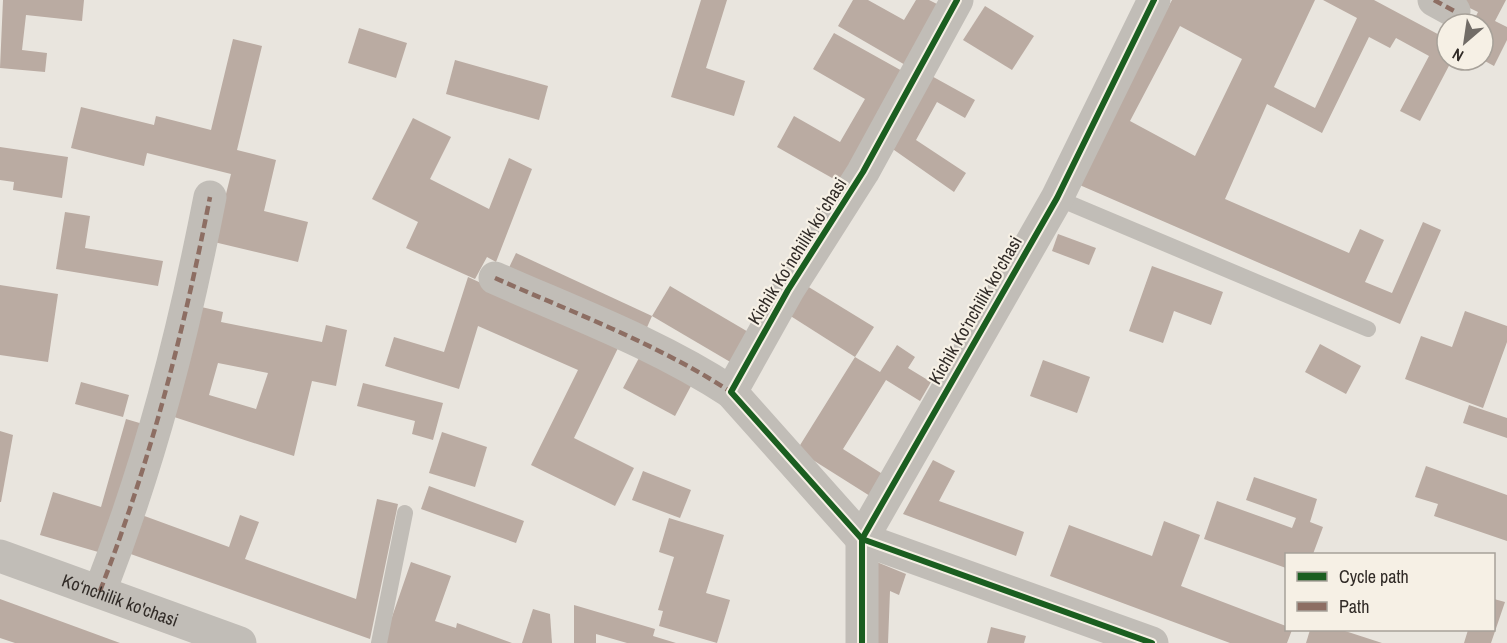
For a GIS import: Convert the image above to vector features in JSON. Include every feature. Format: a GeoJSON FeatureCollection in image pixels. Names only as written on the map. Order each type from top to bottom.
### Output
{"type":"FeatureCollection","features":[{"type":"Feature","properties":{"kind":"street","name":"Kichik Koʻnchilik koʻchasi"},"geometry":{"type":"LineString","coordinates":[[731,392],[788,290],[863,172],[957,0]]}},
{"type":"Feature","properties":{"kind":"street","name":"Kichik Ko‘nchilik ko‘chasi"},"geometry":{"type":"LineString","coordinates":[[862,643],[862,539],[1057,198],[1154,0]]}},
{"type":"Feature","properties":{"kind":"street"},"geometry":{"type":"LineString","coordinates":[[100,591],[132,509],[170,379],[210,196]]}},
{"type":"Feature","properties":{"kind":"street"},"geometry":{"type":"LineString","coordinates":[[495,278],[641,342],[704,374],[731,392],[862,539],[1152,643]]}},
{"type":"Feature","properties":{"kind":"street","name":"Ko‘nchilik ko'chasi"},"geometry":{"type":"LineString","coordinates":[[0,556],[240,643]]}},
{"type":"Feature","properties":{"kind":"lane"},"geometry":{"type":"LineString","coordinates":[[1057,198],[1368,329]]}},
{"type":"Feature","properties":{"kind":"lane"},"geometry":{"type":"LineString","coordinates":[[379,643],[405,513]]}},
{"type":"Feature","properties":{"kind":"building"},"geometry":{"type":"Polygon","coordinates":[[[3,0],[84,0],[82,21],[26,15],[22,50],[47,53],[45,72],[0,68],[3,0]]]}},
{"type":"Feature","properties":{"kind":"building"},"geometry":{"type":"Polygon","coordinates":[[[701,0],[727,0],[706,68],[745,81],[734,116],[671,97],[701,0]]]}},
{"type":"Feature","properties":{"kind":"building"},"geometry":{"type":"Polygon","coordinates":[[[853,0],[868,0],[904,20],[916,0],[929,0],[941,6],[907,66],[838,26],[853,0]]]}},
{"type":"Feature","properties":{"kind":"building"},"geometry":{"type":"Polygon","coordinates":[[[1172,0],[1315,0],[1274,87],[1315,108],[1357,18],[1323,0],[1374,0],[1435,33],[1435,72],[1446,72],[1420,121],[1400,111],[1429,56],[1396,38],[1390,48],[1369,37],[1322,133],[1267,104],[1225,199],[1349,253],[1360,229],[1384,240],[1365,282],[1392,293],[1423,222],[1441,230],[1400,324],[1075,183],[1172,0]],[[1180,26],[1130,121],[1195,156],[1242,59],[1180,26]]]}},
{"type":"Feature","properties":{"kind":"building"},"geometry":{"type":"Polygon","coordinates":[[[1453,0],[1506,0],[1495,21],[1495,12],[1478,12],[1453,0]]]}},
{"type":"Feature","properties":{"kind":"building"},"geometry":{"type":"Polygon","coordinates":[[[985,6],[1034,36],[1012,70],[963,40],[985,6]]]}},
{"type":"Feature","properties":{"kind":"building"},"geometry":{"type":"Polygon","coordinates":[[[1495,21],[1507,27],[1507,40],[1495,64],[1495,21]]]}},
{"type":"Feature","properties":{"kind":"building"},"geometry":{"type":"Polygon","coordinates":[[[359,28],[407,43],[396,78],[348,63],[359,28]]]}},
{"type":"Feature","properties":{"kind":"building"},"geometry":{"type":"Polygon","coordinates":[[[834,33],[904,72],[841,183],[777,147],[794,116],[840,142],[865,99],[813,69],[834,33]]]}},
{"type":"Feature","properties":{"kind":"building"},"geometry":{"type":"Polygon","coordinates":[[[233,39],[262,46],[237,150],[276,160],[264,211],[308,222],[298,262],[214,242],[231,174],[147,153],[144,166],[71,148],[81,107],[154,125],[156,116],[211,130],[233,39]]]}},
{"type":"Feature","properties":{"kind":"building"},"geometry":{"type":"Polygon","coordinates":[[[455,60],[548,86],[539,120],[446,94],[455,60]]]}},
{"type":"Feature","properties":{"kind":"building"},"geometry":{"type":"Polygon","coordinates":[[[928,74],[975,100],[965,118],[937,102],[916,140],[966,173],[954,192],[887,145],[928,74]]]}},
{"type":"Feature","properties":{"kind":"building"},"geometry":{"type":"Polygon","coordinates":[[[413,118],[451,137],[430,179],[489,209],[509,158],[532,169],[496,262],[487,257],[475,279],[406,248],[418,222],[372,199],[413,118]]]}},
{"type":"Feature","properties":{"kind":"building"},"geometry":{"type":"Polygon","coordinates":[[[0,147],[68,157],[62,198],[13,190],[14,182],[0,180],[0,147]]]}},
{"type":"Feature","properties":{"kind":"building"},"geometry":{"type":"Polygon","coordinates":[[[65,212],[90,216],[85,248],[163,261],[158,286],[56,269],[65,212]]]}},
{"type":"Feature","properties":{"kind":"building"},"geometry":{"type":"Polygon","coordinates":[[[1058,234],[1096,248],[1089,265],[1052,251],[1058,234]]]}},
{"type":"Feature","properties":{"kind":"building"},"geometry":{"type":"Polygon","coordinates":[[[516,253],[652,316],[642,339],[505,276],[516,253]]]}},
{"type":"Feature","properties":{"kind":"building"},"geometry":{"type":"Polygon","coordinates":[[[1152,266],[1223,292],[1211,325],[1174,311],[1163,343],[1129,331],[1152,266]]]}},
{"type":"Feature","properties":{"kind":"building"},"geometry":{"type":"Polygon","coordinates":[[[468,277],[619,346],[574,438],[634,468],[615,506],[531,465],[578,370],[478,326],[459,389],[385,366],[394,337],[444,352],[468,277]]]}},
{"type":"Feature","properties":{"kind":"building"},"geometry":{"type":"Polygon","coordinates":[[[0,285],[58,294],[48,362],[0,355],[0,285]]]}},
{"type":"Feature","properties":{"kind":"building"},"geometry":{"type":"Polygon","coordinates":[[[670,286],[750,333],[732,363],[652,316],[670,286]]]}},
{"type":"Feature","properties":{"kind":"building"},"geometry":{"type":"Polygon","coordinates":[[[807,286],[874,327],[855,357],[789,315],[807,286]]]}},
{"type":"Feature","properties":{"kind":"building"},"geometry":{"type":"Polygon","coordinates":[[[197,306],[223,312],[221,322],[322,342],[326,325],[347,330],[336,386],[312,381],[294,456],[168,415],[197,306]],[[218,363],[209,395],[256,409],[268,373],[218,363]]]}},
{"type":"Feature","properties":{"kind":"building"},"geometry":{"type":"Polygon","coordinates":[[[1465,311],[1507,326],[1507,342],[1483,408],[1405,379],[1421,336],[1452,347],[1465,311]]]}},
{"type":"Feature","properties":{"kind":"building"},"geometry":{"type":"Polygon","coordinates":[[[1320,344],[1361,366],[1346,394],[1305,372],[1320,344]]]}},
{"type":"Feature","properties":{"kind":"building"},"geometry":{"type":"Polygon","coordinates":[[[897,345],[915,357],[908,368],[931,382],[920,401],[886,380],[843,449],[884,475],[870,496],[797,450],[855,357],[880,372],[897,345]]]}},
{"type":"Feature","properties":{"kind":"building"},"geometry":{"type":"Polygon","coordinates":[[[640,356],[692,384],[675,416],[623,388],[640,356]]]}},
{"type":"Feature","properties":{"kind":"building"},"geometry":{"type":"Polygon","coordinates":[[[1043,360],[1090,377],[1077,413],[1030,396],[1043,360]]]}},
{"type":"Feature","properties":{"kind":"building"},"geometry":{"type":"Polygon","coordinates":[[[81,382],[129,395],[123,417],[75,404],[81,382]]]}},
{"type":"Feature","properties":{"kind":"building"},"geometry":{"type":"Polygon","coordinates":[[[363,383],[443,403],[433,440],[412,434],[415,421],[357,406],[363,383]]]}},
{"type":"Feature","properties":{"kind":"building"},"geometry":{"type":"Polygon","coordinates":[[[1469,405],[1507,418],[1507,438],[1463,423],[1469,405]]]}},
{"type":"Feature","properties":{"kind":"building"},"geometry":{"type":"Polygon","coordinates":[[[126,419],[143,424],[105,554],[40,535],[53,492],[101,507],[126,419]]]}},
{"type":"Feature","properties":{"kind":"building"},"geometry":{"type":"Polygon","coordinates":[[[0,431],[13,435],[1,502],[0,502],[0,431]]]}},
{"type":"Feature","properties":{"kind":"building"},"geometry":{"type":"Polygon","coordinates":[[[442,432],[487,447],[475,487],[429,473],[442,432]]]}},
{"type":"Feature","properties":{"kind":"building"},"geometry":{"type":"Polygon","coordinates":[[[933,460],[955,471],[939,501],[1024,532],[1016,556],[903,514],[933,460]]]}},
{"type":"Feature","properties":{"kind":"building"},"geometry":{"type":"Polygon","coordinates":[[[1426,466],[1507,495],[1507,541],[1434,516],[1438,504],[1415,497],[1426,466]]]}},
{"type":"Feature","properties":{"kind":"building"},"geometry":{"type":"Polygon","coordinates":[[[643,471],[691,490],[680,518],[632,500],[643,471]]]}},
{"type":"Feature","properties":{"kind":"building"},"geometry":{"type":"Polygon","coordinates":[[[1254,477],[1317,499],[1310,522],[1323,527],[1313,553],[1285,553],[1285,568],[1204,539],[1217,501],[1292,528],[1296,518],[1246,500],[1254,477]]]}},
{"type":"Feature","properties":{"kind":"building"},"geometry":{"type":"Polygon","coordinates":[[[429,486],[524,521],[516,543],[421,509],[429,486]]]}},
{"type":"Feature","properties":{"kind":"building"},"geometry":{"type":"Polygon","coordinates":[[[377,499],[398,504],[370,639],[125,552],[139,514],[229,547],[240,515],[259,522],[245,559],[356,599],[377,499]]]}},
{"type":"Feature","properties":{"kind":"building"},"geometry":{"type":"Polygon","coordinates":[[[669,518],[724,535],[706,593],[730,600],[717,643],[659,626],[663,611],[658,610],[674,557],[659,552],[669,518]]]}},
{"type":"Feature","properties":{"kind":"building"},"geometry":{"type":"Polygon","coordinates":[[[1164,521],[1200,535],[1181,586],[1285,626],[1285,631],[1292,631],[1287,643],[1230,643],[1050,576],[1069,525],[1152,556],[1164,521]]]}},
{"type":"Feature","properties":{"kind":"building"},"geometry":{"type":"Polygon","coordinates":[[[867,558],[906,574],[899,595],[890,591],[888,643],[864,643],[867,558]]]}},
{"type":"Feature","properties":{"kind":"building"},"geometry":{"type":"Polygon","coordinates":[[[411,562],[451,576],[435,621],[456,628],[457,623],[512,643],[383,643],[411,562]]]}},
{"type":"Feature","properties":{"kind":"building"},"geometry":{"type":"Polygon","coordinates":[[[0,599],[120,643],[15,643],[0,638],[0,599]]]}},
{"type":"Feature","properties":{"kind":"building"},"geometry":{"type":"Polygon","coordinates":[[[1495,599],[1505,602],[1491,643],[1464,643],[1468,631],[1495,631],[1495,599]]]}},
{"type":"Feature","properties":{"kind":"building"},"geometry":{"type":"Polygon","coordinates":[[[574,605],[655,629],[653,636],[676,643],[627,643],[596,634],[596,643],[574,643],[574,605]]]}},
{"type":"Feature","properties":{"kind":"building"},"geometry":{"type":"Polygon","coordinates":[[[533,609],[550,614],[552,643],[522,643],[533,609]]]}},
{"type":"Feature","properties":{"kind":"building"},"geometry":{"type":"Polygon","coordinates":[[[991,627],[1026,636],[1024,643],[987,643],[991,627]]]}},
{"type":"Feature","properties":{"kind":"building"},"geometry":{"type":"Polygon","coordinates":[[[1310,631],[1345,631],[1382,643],[1306,643],[1310,631]]]}},
{"type":"Feature","properties":{"kind":"marked path"},"geometry":{"type":"LineString","coordinates":[[1434,0],[1454,11]]}},
{"type":"Feature","properties":{"kind":"marked path"},"geometry":{"type":"LineString","coordinates":[[100,591],[135,494],[164,397],[189,298],[210,197]]}},
{"type":"Feature","properties":{"kind":"marked path"},"geometry":{"type":"LineString","coordinates":[[495,278],[645,344],[731,392]]}},
{"type":"Feature","properties":{"kind":"cycle path"},"geometry":{"type":"LineString","coordinates":[[957,0],[863,172],[788,290],[731,392],[862,539],[1152,643]]}},
{"type":"Feature","properties":{"kind":"cycle path"},"geometry":{"type":"LineString","coordinates":[[862,643],[862,539],[1057,198],[1154,0]]}}]}
